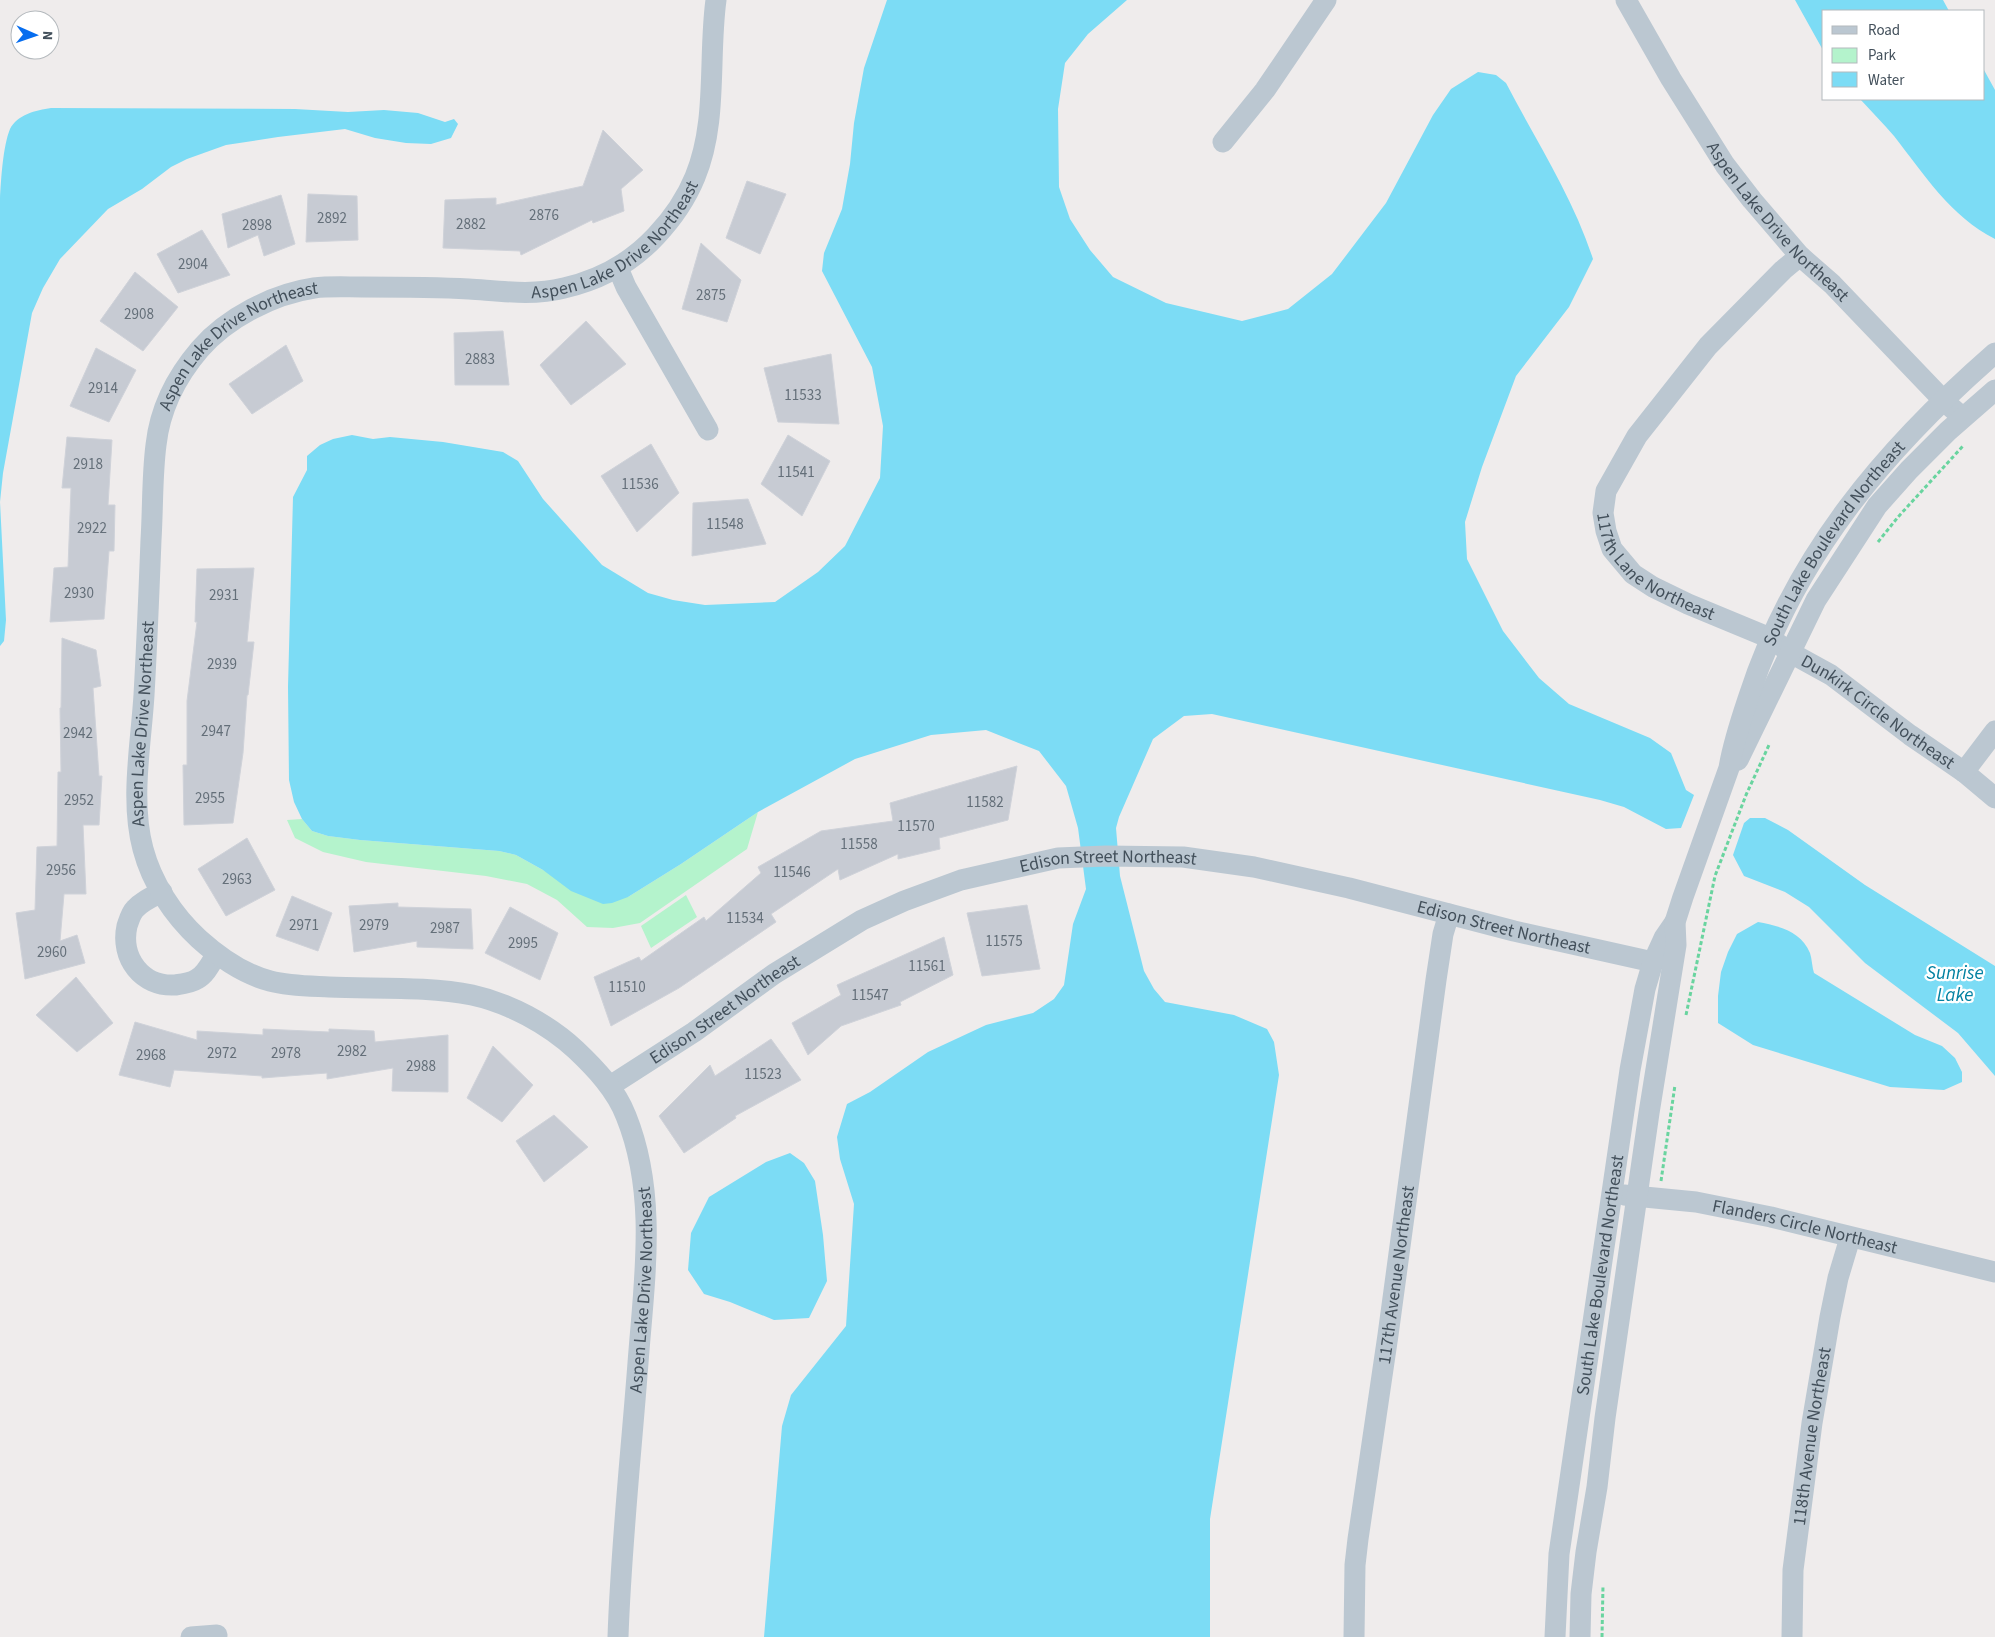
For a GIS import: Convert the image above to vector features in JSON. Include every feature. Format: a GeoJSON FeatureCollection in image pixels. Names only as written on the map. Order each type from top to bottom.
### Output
{"type":"FeatureCollection","features":[{"type":"Feature","properties":{"kind":"street","name":"Aspen Lake Drive Northeast"},"geometry":{"type":"LineString","coordinates":[[618,1637],[626,1500],[644,1276],[646,1217],[644,1181],[637,1146],[624,1110],[610,1086],[562,1038],[540,1023],[510,1008],[477,996],[447,991],[291,986],[263,980],[216,955],[178,920],[148,867],[141,842],[137,796],[156,439],[165,406],[178,378],[215,333],[244,314],[268,302],[314,288],[431,287],[533,292],[560,290],[591,280],[618,268],[645,248],[682,203],[695,177],[703,151],[708,119],[713,21],[716,0]]}},
{"type":"Feature","properties":{"kind":"street"},"geometry":{"type":"LineString","coordinates":[[1223,142],[1265,90],[1326,0]]}},
{"type":"Feature","properties":{"kind":"street","name":"Aspen Lake Drive Northeast"},"geometry":{"type":"LineString","coordinates":[[1626,0],[1671,80],[1725,165],[1800,256],[1832,284],[1962,417]]}},
{"type":"Feature","properties":{"kind":"street","name":"117th Lane Northeast"},"geometry":{"type":"LineString","coordinates":[[1791,652],[1770,638],[1688,604],[1632,574],[1612,549],[1603,513],[1606,491],[1637,436],[1662,406],[1682,377],[1734,318],[1800,256]]}},
{"type":"Feature","properties":{"kind":"street"},"geometry":{"type":"LineString","coordinates":[[618,268],[626,286],[708,430]]}},
{"type":"Feature","properties":{"kind":"street","name":"South Lake Boulevard Northeast"},"geometry":{"type":"LineString","coordinates":[[1580,1637],[1581,1594],[1586,1552],[1676,945],[1676,922],[1693,866],[1727,773],[1732,746],[1770,638],[1799,582],[1840,519],[1892,452],[1995,352]]}},
{"type":"Feature","properties":{"kind":"street","name":"South Lake Boulevard Northeast"},"geometry":{"type":"LineString","coordinates":[[1727,773],[1741,758],[1816,600],[1877,506],[1909,470],[1962,417],[1995,390]]}},
{"type":"Feature","properties":{"kind":"street","name":"Dunkirk Circle Northeast"},"geometry":{"type":"LineString","coordinates":[[1791,652],[1831,675],[1910,735],[1964,772],[1995,798]]}},
{"type":"Feature","properties":{"kind":"street","name":"Dunkirk Circle Northeast"},"geometry":{"type":"LineString","coordinates":[[1964,772],[1995,732]]}},
{"type":"Feature","properties":{"kind":"street","name":"Edison Street Northeast"},"geometry":{"type":"LineString","coordinates":[[610,1086],[694,1032],[774,974],[862,920],[904,901],[961,880],[1058,858],[1183,857],[1254,867],[1349,888],[1449,914],[1653,962]]}},
{"type":"Feature","properties":{"kind":"street"},"geometry":{"type":"LineString","coordinates":[[162,892],[147,899],[135,909],[129,920],[125,937],[128,955],[136,970],[150,981],[166,985],[183,984],[198,979],[207,970],[216,955]]}},
{"type":"Feature","properties":{"kind":"street","name":"117th Avenue Northeast"},"geometry":{"type":"LineString","coordinates":[[1354,1637],[1355,1574],[1358,1539],[1388,1335],[1436,980],[1443,934],[1449,914]]}},
{"type":"Feature","properties":{"kind":"street","name":"South Lake Boulevard Northeast"},"geometry":{"type":"LineString","coordinates":[[1555,1637],[1559,1554],[1599,1275],[1613,1194],[1621,1123],[1631,1060],[1645,989],[1653,962],[1664,938],[1676,922]]}},
{"type":"Feature","properties":{"kind":"street","name":"Flanders Circle Northeast"},"geometry":{"type":"LineString","coordinates":[[1613,1194],[1696,1202],[1772,1217],[1850,1238],[1912,1250],[1995,1272]]}},
{"type":"Feature","properties":{"kind":"street","name":"118th Avenue Northeast"},"geometry":{"type":"LineString","coordinates":[[1792,1637],[1793,1570],[1812,1423],[1838,1278],[1850,1238]]}},
{"type":"Feature","properties":{"kind":"street"},"geometry":{"type":"LineString","coordinates":[[191,1637],[217,1634]]}},
{"type":"Feature","properties":{"kind":"path"},"geometry":{"type":"LineString","coordinates":[[1874,548],[1898,517],[1969,440]]}},
{"type":"Feature","properties":{"kind":"path"},"geometry":{"type":"LineString","coordinates":[[1686,1018],[1714,876],[1770,741]]}},
{"type":"Feature","properties":{"kind":"path"},"geometry":{"type":"LineString","coordinates":[[1659,1199],[1675,1084]]}},
{"type":"Feature","properties":{"kind":"path"},"geometry":{"type":"LineString","coordinates":[[1602,1637],[1603,1579]]}},
{"type":"Feature","properties":{"kind":"green space"},"geometry":{"type":"Polygon","coordinates":[[[758,812],[747,849],[640,923],[613,928],[587,927],[557,900],[527,884],[486,876],[366,862],[323,852],[295,838],[287,820],[302,819],[312,831],[328,836],[499,851],[516,855],[543,870],[628,897],[758,812]]]}},
{"type":"Feature","properties":{"kind":"green space"},"geometry":{"type":"Polygon","coordinates":[[[686,895],[697,917],[651,948],[641,926],[686,895]]]}},
{"type":"Feature","properties":{"kind":"water"},"geometry":{"type":"Polygon","coordinates":[[[887,0],[1127,0],[1088,34],[1065,63],[1058,109],[1059,187],[1070,219],[1090,250],[1113,277],[1166,303],[1242,321],[1288,309],[1332,274],[1386,203],[1433,115],[1451,89],[1478,72],[1496,75],[1506,83],[1565,191],[1593,259],[1569,307],[1516,376],[1482,467],[1465,522],[1467,559],[1503,631],[1539,678],[1569,704],[1650,738],[1671,753],[1686,790],[1694,795],[1681,828],[1666,829],[1624,807],[1600,800],[1212,714],[1184,716],[1153,739],[1119,817],[1116,828],[1120,876],[1144,971],[1154,989],[1165,1002],[1234,1015],[1267,1029],[1274,1042],[1279,1075],[1210,1519],[1210,1637],[764,1637],[782,1426],[791,1395],[846,1326],[854,1204],[840,1159],[837,1137],[847,1104],[870,1092],[928,1052],[986,1025],[1033,1013],[1054,999],[1064,985],[1073,924],[1086,889],[1078,828],[1066,786],[1039,751],[986,730],[931,735],[855,759],[758,812],[628,897],[603,904],[571,891],[543,870],[516,855],[499,851],[360,840],[328,836],[312,831],[302,819],[294,802],[289,780],[288,687],[293,497],[307,470],[307,456],[320,445],[333,439],[352,435],[373,439],[390,437],[443,442],[503,452],[518,461],[543,499],[602,565],[648,593],[673,600],[705,605],[775,602],[818,572],[845,546],[880,478],[883,426],[872,367],[822,271],[824,253],[842,209],[864,68],[887,0]]]}},
{"type":"Feature","properties":{"kind":"water"},"geometry":{"type":"Polygon","coordinates":[[[1795,0],[1943,0],[1948,10],[1822,10],[1822,48],[1795,0]]]}},
{"type":"Feature","properties":{"kind":"water"},"geometry":{"type":"Polygon","coordinates":[[[1985,72],[1995,90],[1995,239],[1979,230],[1951,206],[1927,179],[1894,136],[1861,100],[1985,100],[1985,72]]]}},
{"type":"Feature","properties":{"kind":"water"},"geometry":{"type":"Polygon","coordinates":[[[51,108],[295,109],[348,112],[384,110],[418,113],[445,122],[454,119],[458,124],[451,138],[431,144],[406,143],[375,138],[345,129],[226,145],[171,167],[142,189],[108,209],[60,259],[43,288],[32,313],[3,473],[0,502],[0,199],[6,144],[10,129],[17,120],[33,112],[51,108]]]}},
{"type":"Feature","properties":{"kind":"water"},"geometry":{"type":"Polygon","coordinates":[[[0,502],[6,620],[4,641],[0,646],[0,502]]]}},
{"type":"Feature","properties":{"kind":"water","name":"Sunrise Lake"},"geometry":{"type":"Polygon","coordinates":[[[1750,818],[1765,818],[1788,830],[1865,885],[1995,966],[1995,1076],[1958,1033],[1865,963],[1809,907],[1785,892],[1744,876],[1733,855],[1744,823],[1750,818]]]}},
{"type":"Feature","properties":{"kind":"water"},"geometry":{"type":"Polygon","coordinates":[[[1758,922],[1774,925],[1801,939],[1810,953],[1814,973],[1915,1035],[1942,1046],[1955,1058],[1962,1072],[1962,1082],[1944,1090],[1890,1087],[1753,1045],[1718,1023],[1718,996],[1721,972],[1728,952],[1737,934],[1758,922]]]}},
{"type":"Feature","properties":{"kind":"water"},"geometry":{"type":"Polygon","coordinates":[[[790,1153],[804,1163],[815,1181],[823,1235],[827,1281],[809,1318],[774,1320],[730,1302],[704,1294],[688,1270],[691,1233],[709,1197],[766,1162],[790,1153]]]}},
{"type":"Feature","properties":{"kind":"building"},"geometry":{"type":"Polygon","coordinates":[[[603,130],[643,170],[621,189],[624,211],[593,223],[592,220],[521,255],[520,251],[443,248],[445,200],[496,198],[496,205],[583,186],[603,130]]]}},
{"type":"Feature","properties":{"kind":"building"},"geometry":{"type":"Polygon","coordinates":[[[747,181],[786,194],[760,254],[726,238],[747,181]]]}},
{"type":"Feature","properties":{"kind":"building"},"geometry":{"type":"Polygon","coordinates":[[[308,194],[357,196],[358,240],[306,242],[308,194]]]}},
{"type":"Feature","properties":{"kind":"building"},"geometry":{"type":"Polygon","coordinates":[[[281,195],[295,244],[264,256],[258,235],[228,248],[222,214],[281,195]]]}},
{"type":"Feature","properties":{"kind":"building"},"geometry":{"type":"Polygon","coordinates":[[[202,230],[230,275],[178,293],[157,254],[202,230]]]}},
{"type":"Feature","properties":{"kind":"building"},"geometry":{"type":"Polygon","coordinates":[[[701,243],[741,280],[727,322],[682,309],[701,243]]]}},
{"type":"Feature","properties":{"kind":"building"},"geometry":{"type":"Polygon","coordinates":[[[135,272],[178,307],[143,351],[100,321],[135,272]]]}},
{"type":"Feature","properties":{"kind":"building"},"geometry":{"type":"Polygon","coordinates":[[[586,321],[626,364],[571,405],[540,365],[586,321]]]}},
{"type":"Feature","properties":{"kind":"building"},"geometry":{"type":"Polygon","coordinates":[[[503,331],[509,385],[455,385],[454,333],[503,331]]]}},
{"type":"Feature","properties":{"kind":"building"},"geometry":{"type":"Polygon","coordinates":[[[286,345],[303,381],[252,414],[229,384],[286,345]]]}},
{"type":"Feature","properties":{"kind":"building"},"geometry":{"type":"Polygon","coordinates":[[[96,348],[136,370],[109,422],[70,406],[96,348]]]}},
{"type":"Feature","properties":{"kind":"building"},"geometry":{"type":"Polygon","coordinates":[[[831,354],[839,424],[778,422],[764,368],[831,354]]]}},
{"type":"Feature","properties":{"kind":"building"},"geometry":{"type":"Polygon","coordinates":[[[788,435],[830,461],[802,516],[761,484],[788,435]]]}},
{"type":"Feature","properties":{"kind":"building"},"geometry":{"type":"Polygon","coordinates":[[[67,437],[112,440],[108,505],[115,505],[114,551],[109,551],[104,619],[50,622],[54,568],[68,567],[71,488],[62,488],[67,437]]]}},
{"type":"Feature","properties":{"kind":"building"},"geometry":{"type":"Polygon","coordinates":[[[651,444],[679,493],[637,532],[601,476],[651,444]]]}},
{"type":"Feature","properties":{"kind":"building"},"geometry":{"type":"Polygon","coordinates":[[[748,499],[766,544],[692,556],[693,503],[748,499]]]}},
{"type":"Feature","properties":{"kind":"building"},"geometry":{"type":"Polygon","coordinates":[[[254,568],[247,642],[254,642],[247,695],[243,753],[233,823],[184,825],[183,765],[187,765],[187,701],[197,622],[195,622],[197,569],[254,568]]]}},
{"type":"Feature","properties":{"kind":"building"},"geometry":{"type":"Polygon","coordinates":[[[62,638],[96,650],[101,686],[93,688],[99,776],[102,776],[99,825],[83,825],[86,894],[64,894],[60,941],[77,935],[85,963],[25,979],[16,913],[35,910],[37,847],[57,846],[58,772],[61,772],[62,638]]]}},
{"type":"Feature","properties":{"kind":"building"},"geometry":{"type":"Polygon","coordinates":[[[1017,766],[1008,820],[939,838],[940,849],[898,859],[898,854],[840,880],[838,869],[771,914],[776,922],[679,988],[611,1026],[594,977],[639,957],[641,961],[704,917],[706,921],[761,873],[758,867],[821,831],[893,821],[890,803],[1017,766]]]}},
{"type":"Feature","properties":{"kind":"building"},"geometry":{"type":"Polygon","coordinates":[[[247,838],[275,890],[226,916],[198,869],[247,838]]]}},
{"type":"Feature","properties":{"kind":"building"},"geometry":{"type":"Polygon","coordinates":[[[292,896],[332,913],[318,951],[276,936],[292,896]]]}},
{"type":"Feature","properties":{"kind":"building"},"geometry":{"type":"Polygon","coordinates":[[[398,903],[398,907],[471,909],[473,949],[417,947],[417,941],[354,952],[349,906],[398,903]]]}},
{"type":"Feature","properties":{"kind":"building"},"geometry":{"type":"Polygon","coordinates":[[[1027,905],[1040,969],[982,976],[967,913],[1027,905]]]}},
{"type":"Feature","properties":{"kind":"building"},"geometry":{"type":"Polygon","coordinates":[[[510,907],[558,933],[540,980],[485,953],[510,907]]]}},
{"type":"Feature","properties":{"kind":"building"},"geometry":{"type":"Polygon","coordinates":[[[944,937],[953,975],[900,1002],[901,1005],[841,1026],[808,1055],[792,1023],[841,995],[837,985],[944,937]]]}},
{"type":"Feature","properties":{"kind":"building"},"geometry":{"type":"Polygon","coordinates":[[[76,977],[113,1023],[77,1052],[36,1015],[76,977]]]}},
{"type":"Feature","properties":{"kind":"building"},"geometry":{"type":"Polygon","coordinates":[[[135,1022],[197,1040],[197,1031],[263,1035],[263,1029],[329,1032],[329,1029],[374,1031],[375,1042],[448,1035],[448,1092],[392,1091],[393,1068],[327,1079],[327,1073],[262,1078],[262,1076],[174,1070],[170,1087],[119,1075],[135,1022]]]}},
{"type":"Feature","properties":{"kind":"building"},"geometry":{"type":"Polygon","coordinates":[[[771,1039],[801,1080],[735,1116],[736,1118],[684,1153],[659,1116],[710,1065],[715,1076],[771,1039]]]}},
{"type":"Feature","properties":{"kind":"building"},"geometry":{"type":"Polygon","coordinates":[[[493,1046],[533,1085],[502,1122],[467,1098],[493,1046]]]}},
{"type":"Feature","properties":{"kind":"building"},"geometry":{"type":"Polygon","coordinates":[[[554,1115],[588,1147],[544,1182],[516,1141],[554,1115]]]}}]}
